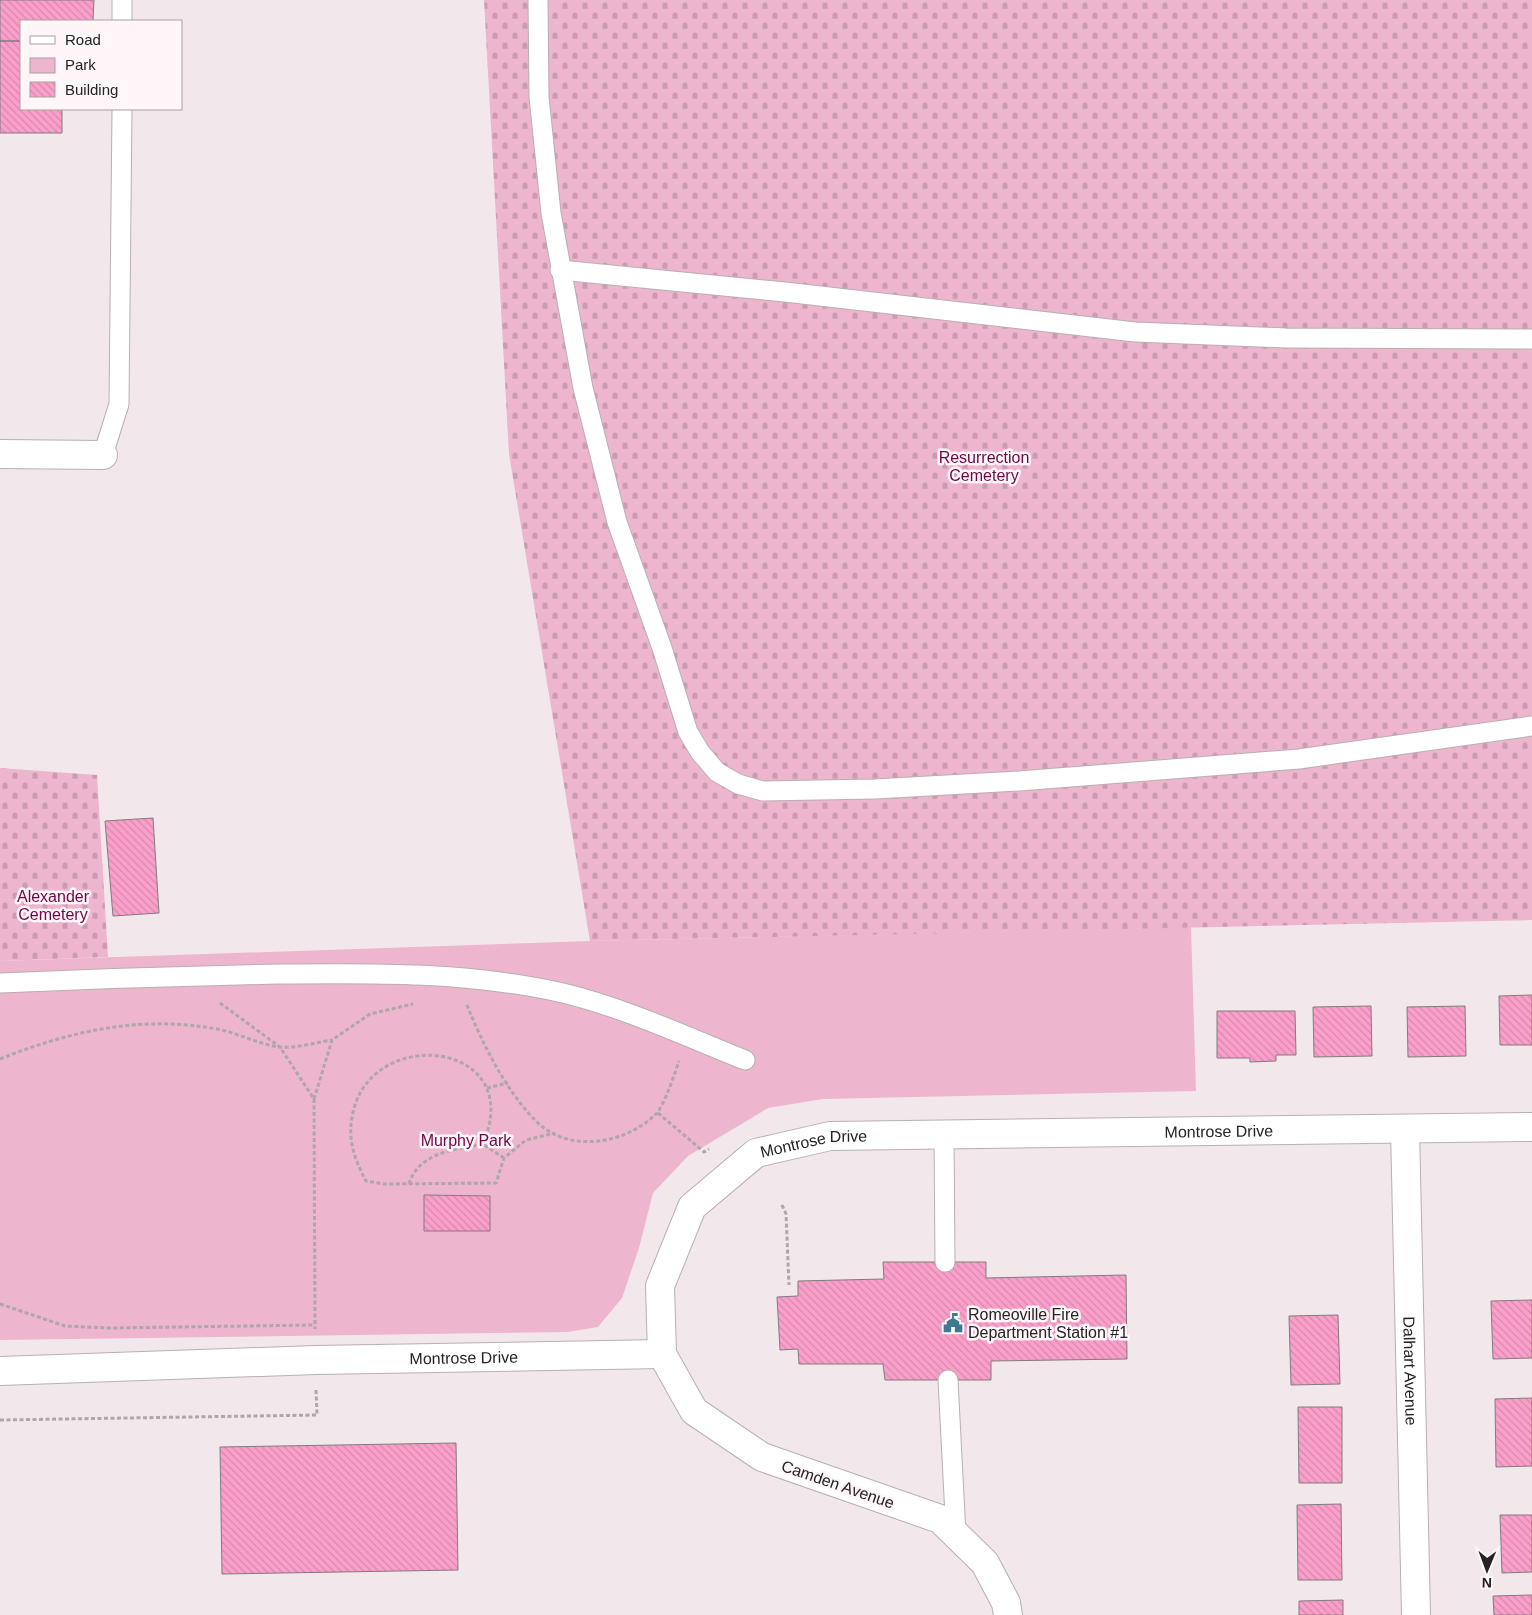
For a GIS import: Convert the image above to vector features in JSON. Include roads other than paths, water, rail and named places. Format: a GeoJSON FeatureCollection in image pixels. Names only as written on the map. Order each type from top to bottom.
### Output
{"type":"FeatureCollection","features":[{"type":"Feature","properties":{"kind":"street"},"geometry":{"type":"LineString","coordinates":[[0,454],[103,455]]}},
{"type":"Feature","properties":{"kind":"street","name":"Montrose Drive"},"geometry":{"type":"LineString","coordinates":[[0,1371],[316,1360],[662,1354],[660,1286],[692,1208],[756,1153],[830,1136],[1532,1127]]}},
{"type":"Feature","properties":{"kind":"street","name":"Dalhart Avenue"},"geometry":{"type":"LineString","coordinates":[[1405,1129],[1416,1615]]}},
{"type":"Feature","properties":{"kind":"street","name":"Camden Avenue"},"geometry":{"type":"LineString","coordinates":[[662,1354],[694,1411],[762,1457],[940,1519],[985,1563],[1006,1603],[1008,1615]]}},
{"type":"Feature","properties":{"kind":"lane"},"geometry":{"type":"LineString","coordinates":[[122,0],[122,20]]}},
{"type":"Feature","properties":{"kind":"lane"},"geometry":{"type":"LineString","coordinates":[[538,0],[539,97],[551,213],[583,388],[617,522],[662,648],[688,732],[700,752],[717,772],[738,784],[763,791],[875,789],[1166,771],[1299,759],[1532,726]]}},
{"type":"Feature","properties":{"kind":"lane"},"geometry":{"type":"LineString","coordinates":[[103,455],[119,404],[122,110]]}},
{"type":"Feature","properties":{"kind":"lane"},"geometry":{"type":"LineString","coordinates":[[560,270],[785,292],[1135,332],[1286,338],[1532,339]]}},
{"type":"Feature","properties":{"kind":"lane"},"geometry":{"type":"LineString","coordinates":[[0,983],[175,976],[383,973],[483,981],[562,993],[633,1015],[745,1060]]}},
{"type":"Feature","properties":{"kind":"lane"},"geometry":{"type":"LineString","coordinates":[[944,1134],[945,1262]]}},
{"type":"Feature","properties":{"kind":"lane"},"geometry":{"type":"LineString","coordinates":[[948,1380],[956,1535]]}},
{"type":"Feature","properties":{"kind":"place","name":"Romeoville Fire Department Station #1"},"geometry":{"type":"Point","coordinates":[953,1323]}},
{"type":"Feature","properties":{"kind":"park label","name":"Resurrection Cemetery"},"geometry":{"type":"Point","coordinates":[984,466]}},
{"type":"Feature","properties":{"kind":"park label","name":"Alexander Cemetery"},"geometry":{"type":"Point","coordinates":[53,905]}},
{"type":"Feature","properties":{"kind":"park label","name":"Murphy Park"},"geometry":{"type":"Point","coordinates":[466,1140]}}]}
